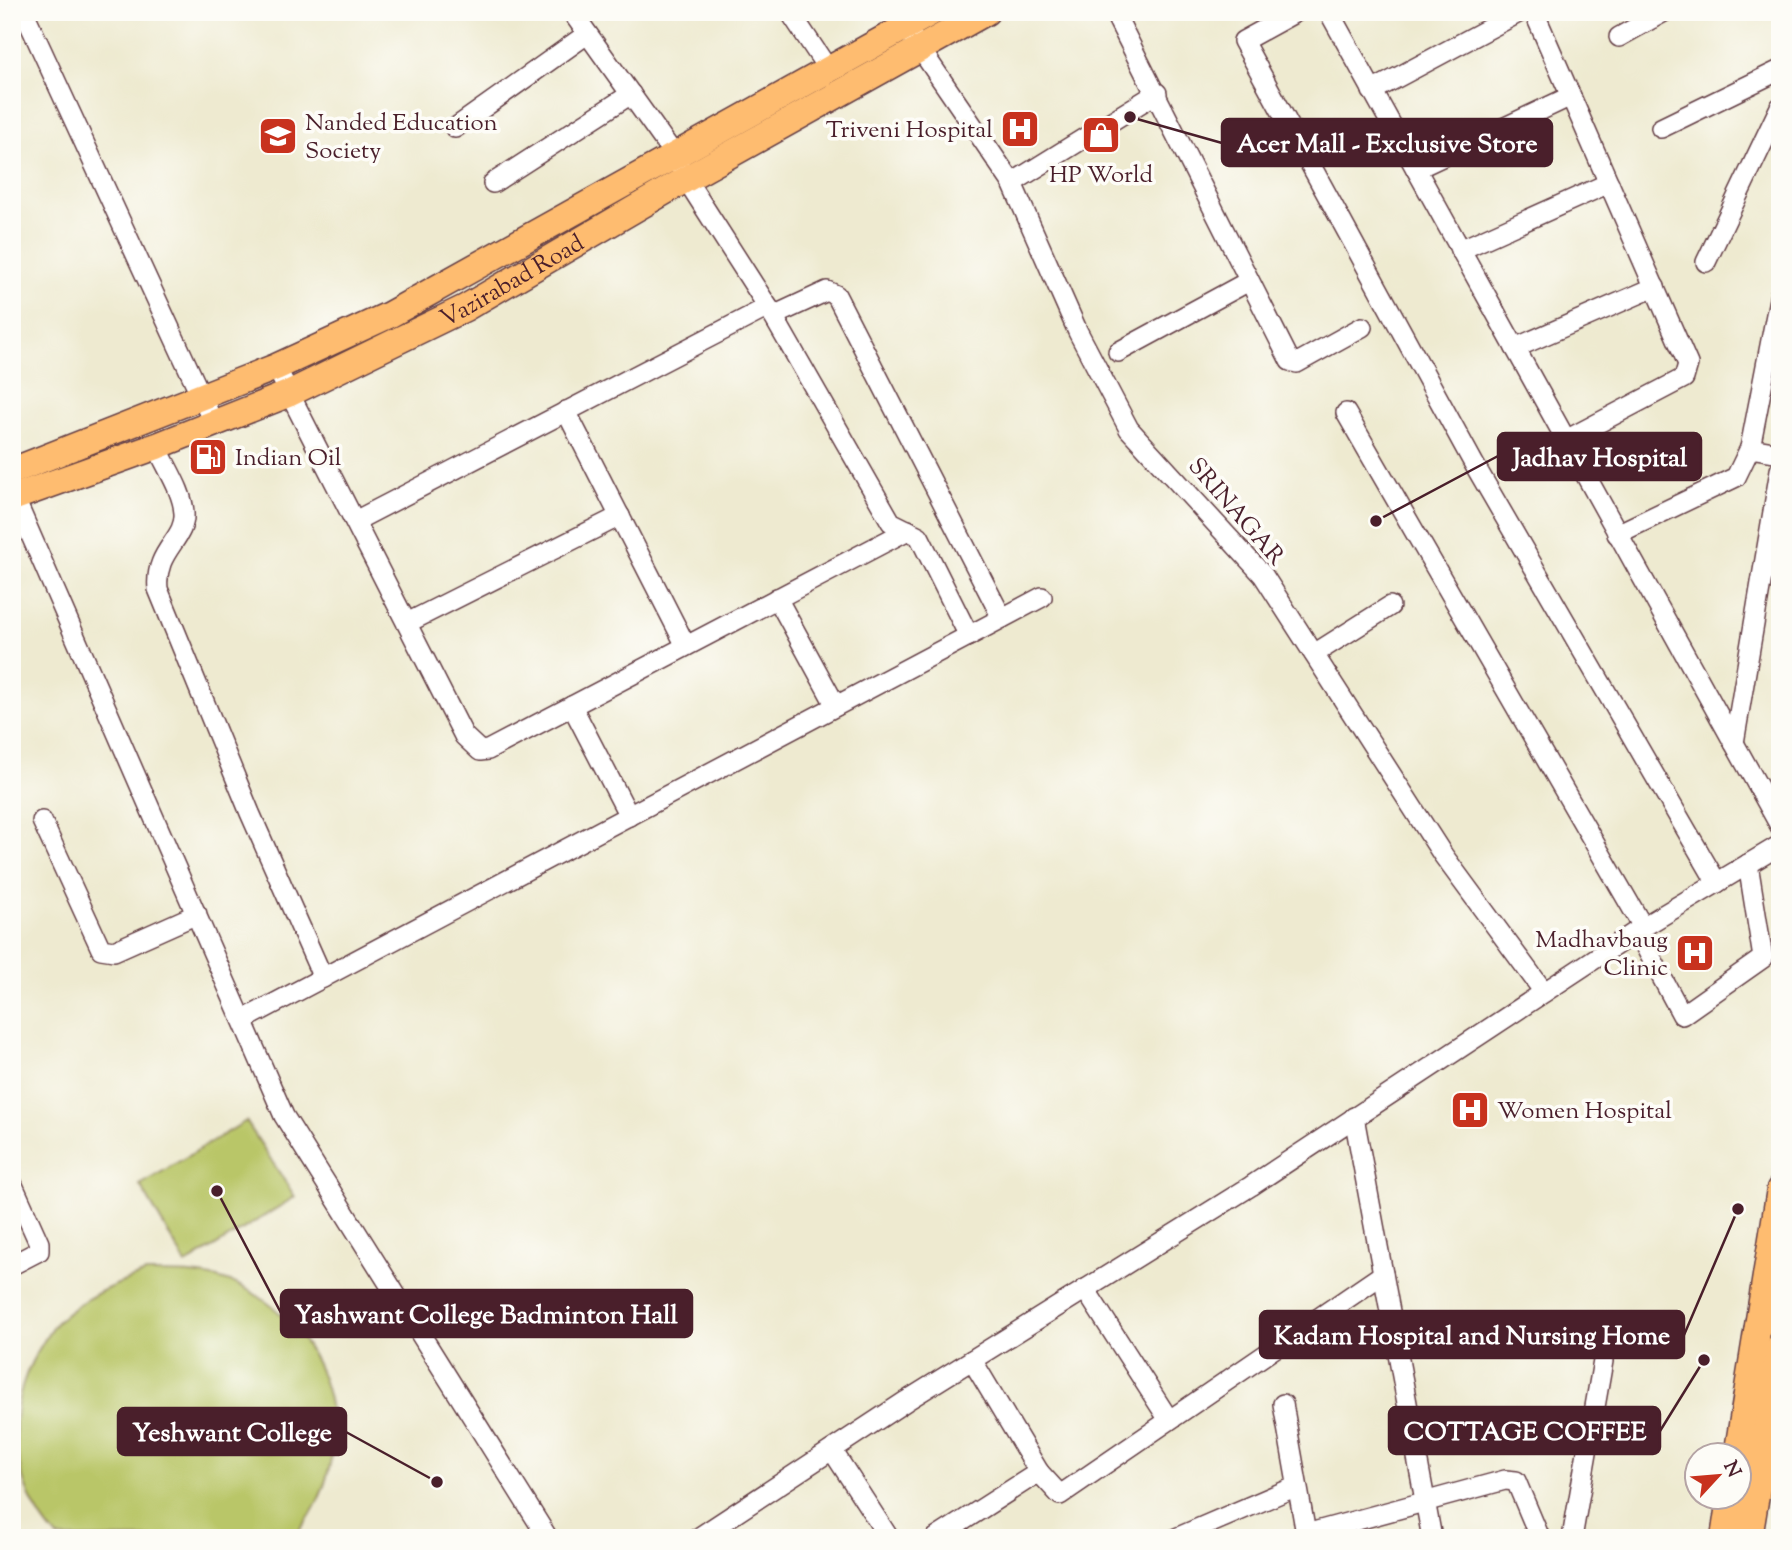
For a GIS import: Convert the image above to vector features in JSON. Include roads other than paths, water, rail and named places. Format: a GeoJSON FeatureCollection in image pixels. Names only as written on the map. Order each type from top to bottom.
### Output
{"type":"FeatureCollection","features":[{"type":"Feature","properties":{"kind":"main road","name":"Vazirabad Road"},"geometry":{"type":"LineString","coordinates":[[13,496],[156,446],[288,394],[465,308],[900,20],[932,12]]}},
{"type":"Feature","properties":{"kind":"main road","name":"Vazirabad Road"},"geometry":{"type":"LineString","coordinates":[[12,471],[276,367],[389,315],[920,49],[986,12]]}},
{"type":"Feature","properties":{"kind":"main road"},"geometry":{"type":"LineString","coordinates":[[1739,1442],[1780,1189]]}},
{"type":"Feature","properties":{"kind":"main road"},"geometry":{"type":"LineString","coordinates":[[1749,1538],[1780,1346]]}},
{"type":"Feature","properties":{"kind":"main road"},"geometry":{"type":"LineString","coordinates":[[1724,1538],[1728,1512]]}},
{"type":"Feature","properties":{"kind":"street"},"geometry":{"type":"LineString","coordinates":[[24,12],[214,424]]}},
{"type":"Feature","properties":{"kind":"street"},"geometry":{"type":"LineString","coordinates":[[572,12],[681,167],[771,311],[891,522],[919,536],[969,636]]}},
{"type":"Feature","properties":{"kind":"street"},"geometry":{"type":"LineString","coordinates":[[790,12],[828,69]]}},
{"type":"Feature","properties":{"kind":"street"},"geometry":{"type":"LineString","coordinates":[[1114,12],[1293,363],[1362,327]]}},
{"type":"Feature","properties":{"kind":"street"},"geometry":{"type":"LineString","coordinates":[[1296,12],[1243,41],[1474,464],[1717,883]]}},
{"type":"Feature","properties":{"kind":"street"},"geometry":{"type":"LineString","coordinates":[[1329,12],[1780,826]]}},
{"type":"Feature","properties":{"kind":"street"},"geometry":{"type":"LineString","coordinates":[[1373,91],[1520,12]]}},
{"type":"Feature","properties":{"kind":"street"},"geometry":{"type":"LineString","coordinates":[[1534,12],[1688,364],[1684,378],[1566,440]]}},
{"type":"Feature","properties":{"kind":"street"},"geometry":{"type":"LineString","coordinates":[[1619,37],[1664,12]]}},
{"type":"Feature","properties":{"kind":"street","name":"SRINAGAR"},"geometry":{"type":"LineString","coordinates":[[900,20],[1012,183],[1078,332],[1129,429],[1263,575],[1443,855],[1544,992]]}},
{"type":"Feature","properties":{"kind":"street"},"geometry":{"type":"LineString","coordinates":[[455,128],[587,34]]}},
{"type":"Feature","properties":{"kind":"street"},"geometry":{"type":"LineString","coordinates":[[1661,128],[1780,70]]}},
{"type":"Feature","properties":{"kind":"street"},"geometry":{"type":"LineString","coordinates":[[1012,183],[1157,93]]}},
{"type":"Feature","properties":{"kind":"street"},"geometry":{"type":"LineString","coordinates":[[493,183],[631,94]]}},
{"type":"Feature","properties":{"kind":"street"},"geometry":{"type":"LineString","coordinates":[[1416,169],[1571,96]]}},
{"type":"Feature","properties":{"kind":"street"},"geometry":{"type":"LineString","coordinates":[[1706,262],[1780,107]]}},
{"type":"Feature","properties":{"kind":"street"},"geometry":{"type":"LineString","coordinates":[[1460,250],[1609,183]]}},
{"type":"Feature","properties":{"kind":"street"},"geometry":{"type":"LineString","coordinates":[[1118,352],[1249,281]]}},
{"type":"Feature","properties":{"kind":"street"},"geometry":{"type":"LineString","coordinates":[[1515,348],[1655,287]]}},
{"type":"Feature","properties":{"kind":"street"},"geometry":{"type":"LineString","coordinates":[[355,521],[566,411],[771,311],[827,291],[836,295],[1002,618]]}},
{"type":"Feature","properties":{"kind":"street"},"geometry":{"type":"LineString","coordinates":[[1617,534],[1736,477],[1750,448],[1780,293]]}},
{"type":"Feature","properties":{"kind":"street"},"geometry":{"type":"LineString","coordinates":[[276,367],[464,736],[480,751],[488,750],[908,530]]}},
{"type":"Feature","properties":{"kind":"street"},"geometry":{"type":"LineString","coordinates":[[566,411],[686,646]]}},
{"type":"Feature","properties":{"kind":"street"},"geometry":{"type":"LineString","coordinates":[[1346,413],[1640,929],[1682,1015],[1763,958],[1748,864]]}},
{"type":"Feature","properties":{"kind":"street"},"geometry":{"type":"LineString","coordinates":[[156,446],[184,513],[181,528],[159,563],[158,589],[250,813],[323,978]]}},
{"type":"Feature","properties":{"kind":"street"},"geometry":{"type":"LineString","coordinates":[[1750,448],[1780,453]]}},
{"type":"Feature","properties":{"kind":"street"},"geometry":{"type":"LineString","coordinates":[[1734,743],[1780,470]]}},
{"type":"Feature","properties":{"kind":"street"},"geometry":{"type":"LineString","coordinates":[[13,496],[284,1116],[548,1538]]}},
{"type":"Feature","properties":{"kind":"street"},"geometry":{"type":"LineString","coordinates":[[407,623],[620,516]]}},
{"type":"Feature","properties":{"kind":"street"},"geometry":{"type":"LineString","coordinates":[[243,1020],[1042,597]]}},
{"type":"Feature","properties":{"kind":"street"},"geometry":{"type":"LineString","coordinates":[[777,598],[836,706]]}},
{"type":"Feature","properties":{"kind":"street"},"geometry":{"type":"LineString","coordinates":[[1314,654],[1390,606]]}},
{"type":"Feature","properties":{"kind":"street"},"geometry":{"type":"LineString","coordinates":[[572,706],[629,816]]}},
{"type":"Feature","properties":{"kind":"street"},"geometry":{"type":"LineString","coordinates":[[42,821],[101,949],[114,951],[197,914]]}},
{"type":"Feature","properties":{"kind":"street"},"geometry":{"type":"LineString","coordinates":[[698,1538],[972,1360],[1354,1118],[1640,929],[1780,845]]}},
{"type":"Feature","properties":{"kind":"street"},"geometry":{"type":"LineString","coordinates":[[1354,1118],[1432,1538]]}},
{"type":"Feature","properties":{"kind":"street"},"geometry":{"type":"LineString","coordinates":[[12,1183],[39,1242],[39,1251],[12,1265]]}},
{"type":"Feature","properties":{"kind":"street"},"geometry":{"type":"LineString","coordinates":[[972,1360],[1039,1472],[1060,1494],[1383,1274]]}},
{"type":"Feature","properties":{"kind":"street"},"geometry":{"type":"LineString","coordinates":[[1085,1289],[1169,1420]]}},
{"type":"Feature","properties":{"kind":"street"},"geometry":{"type":"LineString","coordinates":[[1763,1290],[1780,1311]]}},
{"type":"Feature","properties":{"kind":"street"},"geometry":{"type":"LineString","coordinates":[[1572,1538],[1602,1361]]}},
{"type":"Feature","properties":{"kind":"street"},"geometry":{"type":"LineString","coordinates":[[1283,1404],[1306,1536],[1505,1480],[1516,1481],[1540,1538]]}},
{"type":"Feature","properties":{"kind":"street"},"geometry":{"type":"LineString","coordinates":[[832,1450],[889,1538]]}},
{"type":"Feature","properties":{"kind":"street"},"geometry":{"type":"LineString","coordinates":[[936,1538],[1039,1472]]}},
{"type":"Feature","properties":{"kind":"street"},"geometry":{"type":"LineString","coordinates":[[1176,1538],[1297,1486]]}},
{"type":"Feature","properties":{"kind":"place","name":"Acer Mall - Exclusive Store"},"geometry":{"type":"Point","coordinates":[1130,117]}},
{"type":"Feature","properties":{"kind":"place","name":"Triveni Hospital"},"geometry":{"type":"Point","coordinates":[1020,129]}},
{"type":"Feature","properties":{"kind":"place","name":"HP World"},"geometry":{"type":"Point","coordinates":[1101,135]}},
{"type":"Feature","properties":{"kind":"place","name":"Nanded Education Society"},"geometry":{"type":"Point","coordinates":[278,136]}},
{"type":"Feature","properties":{"kind":"place","name":"Indian Oil"},"geometry":{"type":"Point","coordinates":[208,457]}},
{"type":"Feature","properties":{"kind":"place","name":"Jadhav Hospital"},"geometry":{"type":"Point","coordinates":[1376,521]}},
{"type":"Feature","properties":{"kind":"place","name":"Madhavbaug Clinic"},"geometry":{"type":"Point","coordinates":[1695,953]}},
{"type":"Feature","properties":{"kind":"place","name":"Women Hospital"},"geometry":{"type":"Point","coordinates":[1470,1110]}},
{"type":"Feature","properties":{"kind":"place","name":"Yashwant College Badminton Hall"},"geometry":{"type":"Point","coordinates":[217,1191]}},
{"type":"Feature","properties":{"kind":"place","name":"Kadam Hospital and Nursing Home"},"geometry":{"type":"Point","coordinates":[1738,1209]}},
{"type":"Feature","properties":{"kind":"place","name":"COTTAGE COFFEE"},"geometry":{"type":"Point","coordinates":[1704,1360]}},
{"type":"Feature","properties":{"kind":"place","name":"Yeshwant College"},"geometry":{"type":"Point","coordinates":[437,1482]}}]}
